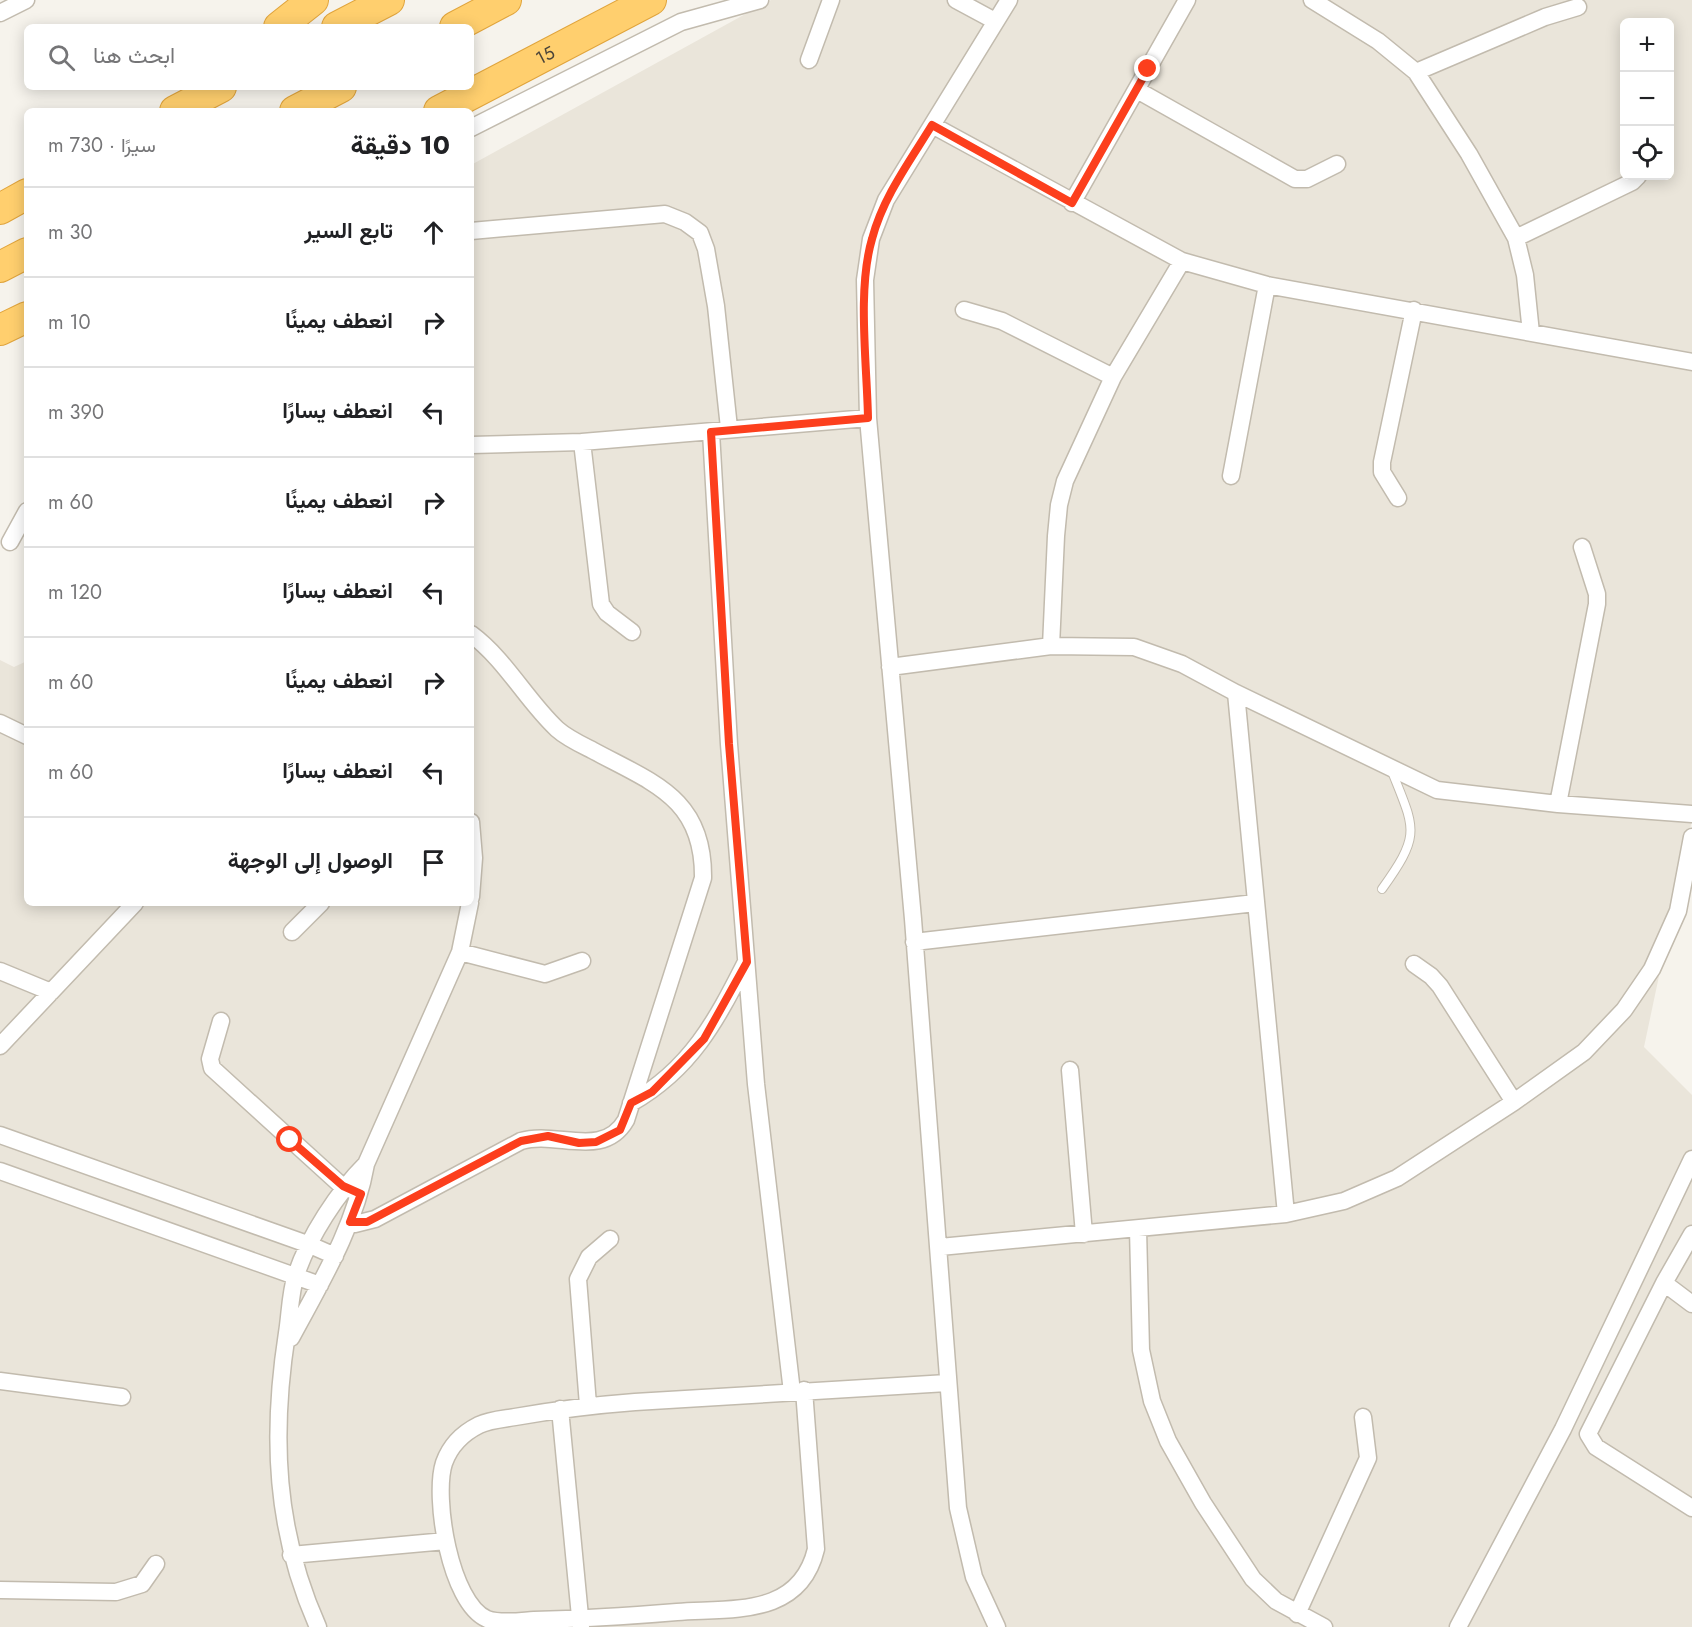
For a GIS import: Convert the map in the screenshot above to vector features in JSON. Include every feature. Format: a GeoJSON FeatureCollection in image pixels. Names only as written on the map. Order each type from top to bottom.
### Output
{"type":"FeatureCollection","features":[{"type":"Feature","properties":{"kind":"highway"},"geometry":{"type":"LineString","coordinates":[[283,24],[313,0]]}},
{"type":"Feature","properties":{"kind":"highway"},"geometry":{"type":"LineString","coordinates":[[343,24],[389,0]]}},
{"type":"Feature","properties":{"kind":"highway"},"geometry":{"type":"LineString","coordinates":[[461,24],[506,0]]}},
{"type":"Feature","properties":{"kind":"highway","name":"15"},"geometry":{"type":"LineString","coordinates":[[445,108],[651,0]]}},
{"type":"Feature","properties":{"kind":"highway"},"geometry":{"type":"LineString","coordinates":[[177,108],[198,90]]}},
{"type":"Feature","properties":{"kind":"highway"},"geometry":{"type":"LineString","coordinates":[[179,108],[215,90]]}},
{"type":"Feature","properties":{"kind":"highway"},"geometry":{"type":"LineString","coordinates":[[302,108],[335,90]]}},
{"type":"Feature","properties":{"kind":"highway"},"geometry":{"type":"LineString","coordinates":[[0,209],[24,196]]}},
{"type":"Feature","properties":{"kind":"highway"},"geometry":{"type":"LineString","coordinates":[[0,267],[24,255]]}},
{"type":"Feature","properties":{"kind":"highway"},"geometry":{"type":"LineString","coordinates":[[0,330],[24,318]]}},
{"type":"Feature","properties":{"kind":"street"},"geometry":{"type":"LineString","coordinates":[[0,13],[26,0]]}},
{"type":"Feature","properties":{"kind":"street"},"geometry":{"type":"LineString","coordinates":[[474,126],[681,22],[760,0]]}},
{"type":"Feature","properties":{"kind":"street"},"geometry":{"type":"LineString","coordinates":[[808,60],[831,0]]}},
{"type":"Feature","properties":{"kind":"street"},"geometry":{"type":"LineString","coordinates":[[956,0],[995,21]]}},
{"type":"Feature","properties":{"kind":"street"},"geometry":{"type":"LineString","coordinates":[[997,1627],[974,1576],[958,1508],[947,1383],[940,1247],[868,418],[865,280],[871,239],[886,200],[1009,0]]}},
{"type":"Feature","properties":{"kind":"street"},"geometry":{"type":"LineString","coordinates":[[1072,203],[1187,0]]}},
{"type":"Feature","properties":{"kind":"street"},"geometry":{"type":"LineString","coordinates":[[1312,0],[1378,41],[1416,72],[1469,154],[1516,238],[1525,275],[1531,333]]}},
{"type":"Feature","properties":{"kind":"street"},"geometry":{"type":"LineString","coordinates":[[1416,72],[1545,17],[1578,7]]}},
{"type":"Feature","properties":{"kind":"street"},"geometry":{"type":"LineString","coordinates":[[1137,90],[1295,179],[1307,179],[1337,165]]}},
{"type":"Feature","properties":{"kind":"street"},"geometry":{"type":"LineString","coordinates":[[932,125],[1182,261],[1267,285],[1692,362]]}},
{"type":"Feature","properties":{"kind":"street"},"geometry":{"type":"LineString","coordinates":[[1516,238],[1634,180]]}},
{"type":"Feature","properties":{"kind":"street"},"geometry":{"type":"LineString","coordinates":[[474,231],[665,214],[685,222],[700,233],[706,249],[716,306],[729,428]]}},
{"type":"Feature","properties":{"kind":"street"},"geometry":{"type":"LineString","coordinates":[[1052,646],[1059,505],[1065,481],[1113,377],[1182,261]]}},
{"type":"Feature","properties":{"kind":"street"},"geometry":{"type":"LineString","coordinates":[[1232,476],[1267,285]]}},
{"type":"Feature","properties":{"kind":"street"},"geometry":{"type":"LineString","coordinates":[[964,310],[1002,321],[1113,377]]}},
{"type":"Feature","properties":{"kind":"street"},"geometry":{"type":"LineString","coordinates":[[1398,498],[1382,472],[1382,462],[1414,310]]}},
{"type":"Feature","properties":{"kind":"street"},"geometry":{"type":"LineString","coordinates":[[474,445],[582,442],[868,418]]}},
{"type":"Feature","properties":{"kind":"street"},"geometry":{"type":"LineString","coordinates":[[711,432],[729,744],[756,1084],[798,1391],[816,1549],[809,1573],[793,1592],[779,1599],[747,1607],[581,1623],[497,1621],[482,1616],[459,1589],[446,1541],[441,1476],[444,1461],[453,1445],[464,1433],[481,1423],[588,1406],[798,1391],[947,1383]]}},
{"type":"Feature","properties":{"kind":"street"},"geometry":{"type":"LineString","coordinates":[[582,442],[601,604],[607,613],[632,632]]}},
{"type":"Feature","properties":{"kind":"street"},"geometry":{"type":"LineString","coordinates":[[9,542],[24,516]]}},
{"type":"Feature","properties":{"kind":"street"},"geometry":{"type":"LineString","coordinates":[[1558,804],[1598,604],[1595,584],[1582,547]]}},
{"type":"Feature","properties":{"kind":"street"},"geometry":{"type":"LineString","coordinates":[[350,1222],[355,1224],[375,1220],[521,1141],[548,1136],[579,1143],[596,1142],[620,1130],[631,1103],[703,878],[699,841],[690,818],[678,801],[651,782],[560,732],[487,648],[474,637]]}},
{"type":"Feature","properties":{"kind":"street"},"geometry":{"type":"LineString","coordinates":[[890,667],[1052,646],[1134,647],[1182,664],[1236,693],[1437,790],[1452,794],[1558,804],[1692,814]]}},
{"type":"Feature","properties":{"kind":"street"},"geometry":{"type":"LineString","coordinates":[[1236,693],[1286,1214]]}},
{"type":"Feature","properties":{"kind":"street"},"geometry":{"type":"LineString","coordinates":[[0,723],[24,735]]}},
{"type":"Feature","properties":{"kind":"street"},"geometry":{"type":"LineString","coordinates":[[940,1247],[1286,1214],[1344,1201],[1397,1178],[1514,1102],[1584,1052],[1624,1010],[1652,969],[1678,911],[1692,837]]}},
{"type":"Feature","properties":{"kind":"street"},"geometry":{"type":"LineString","coordinates":[[914,942],[1255,903]]}},
{"type":"Feature","properties":{"kind":"street"},"geometry":{"type":"LineString","coordinates":[[0,1046],[132,906]]}},
{"type":"Feature","properties":{"kind":"street"},"geometry":{"type":"LineString","coordinates":[[292,932],[318,906]]}},
{"type":"Feature","properties":{"kind":"street"},"geometry":{"type":"LineString","coordinates":[[285,1350],[335,1256],[350,1222],[361,1194],[366,1164],[460,952],[469,906]]}},
{"type":"Feature","properties":{"kind":"street"},"geometry":{"type":"LineString","coordinates":[[460,952],[544,974],[582,961]]}},
{"type":"Feature","properties":{"kind":"street"},"geometry":{"type":"LineString","coordinates":[[631,1103],[652,1092],[704,1039],[747,962]]}},
{"type":"Feature","properties":{"kind":"street"},"geometry":{"type":"LineString","coordinates":[[1414,964],[1431,976],[1440,986],[1514,1102]]}},
{"type":"Feature","properties":{"kind":"street"},"geometry":{"type":"LineString","coordinates":[[0,971],[51,992]]}},
{"type":"Feature","properties":{"kind":"street"},"geometry":{"type":"LineString","coordinates":[[221,1021],[210,1059],[212,1068],[343,1186],[361,1194]]}},
{"type":"Feature","properties":{"kind":"street"},"geometry":{"type":"LineString","coordinates":[[1070,1070],[1084,1234]]}},
{"type":"Feature","properties":{"kind":"street"},"geometry":{"type":"LineString","coordinates":[[0,1135],[310,1245],[335,1256]]}},
{"type":"Feature","properties":{"kind":"street"},"geometry":{"type":"LineString","coordinates":[[1458,1627],[1563,1429],[1692,1159]]}},
{"type":"Feature","properties":{"kind":"street"},"geometry":{"type":"LineString","coordinates":[[318,1627],[291,1555],[276,1436],[296,1275],[343,1186],[366,1164]]}},
{"type":"Feature","properties":{"kind":"street"},"geometry":{"type":"LineString","coordinates":[[0,1171],[320,1285]]}},
{"type":"Feature","properties":{"kind":"street"},"geometry":{"type":"LineString","coordinates":[[1138,1229],[1141,1350],[1157,1416],[1203,1503],[1243,1566],[1263,1590],[1297,1614],[1324,1627]]}},
{"type":"Feature","properties":{"kind":"street"},"geometry":{"type":"LineString","coordinates":[[1692,1234],[1664,1283],[1588,1434],[1596,1447],[1692,1508]]}},
{"type":"Feature","properties":{"kind":"street"},"geometry":{"type":"LineString","coordinates":[[588,1406],[578,1279],[589,1257],[610,1239]]}},
{"type":"Feature","properties":{"kind":"street"},"geometry":{"type":"LineString","coordinates":[[1664,1283],[1692,1304]]}},
{"type":"Feature","properties":{"kind":"street"},"geometry":{"type":"LineString","coordinates":[[0,1381],[122,1397]]}},
{"type":"Feature","properties":{"kind":"street"},"geometry":{"type":"LineString","coordinates":[[560,1409],[581,1623]]}},
{"type":"Feature","properties":{"kind":"street"},"geometry":{"type":"LineString","coordinates":[[1297,1614],[1368,1458],[1363,1417]]}},
{"type":"Feature","properties":{"kind":"street"},"geometry":{"type":"LineString","coordinates":[[291,1555],[446,1541]]}},
{"type":"Feature","properties":{"kind":"street"},"geometry":{"type":"LineString","coordinates":[[0,1590],[116,1592],[142,1584],[156,1564]]}},
{"type":"Feature","properties":{"kind":"lane"},"geometry":{"type":"LineString","coordinates":[[1382,889],[1405,857],[1412,834],[1407,811],[1389,766]]}},
{"type":"Feature","properties":{"kind":"shaded area"},"geometry":{"type":"Polygon","coordinates":[[[771,0],[1692,0],[1692,820],[1644,1047],[1692,1095],[1692,1627],[0,1627],[0,660],[14,667],[24,662],[24,906],[474,906],[474,163],[771,0]]]}},
{"type":"Feature","properties":{"kind":"route"},"geometry":{"type":"LineString","coordinates":[[290,1140],[343,1186],[361,1194],[350,1222],[355,1224],[367,1222],[375,1220],[521,1141],[535,1136],[548,1136],[579,1143],[596,1142],[609,1137],[620,1130],[631,1103],[652,1092],[704,1039],[715,1024],[747,962],[729,744],[711,432],[729,428],[868,418],[865,280],[871,239],[886,200],[932,125],[1072,203],[1148,69]]}}]}
